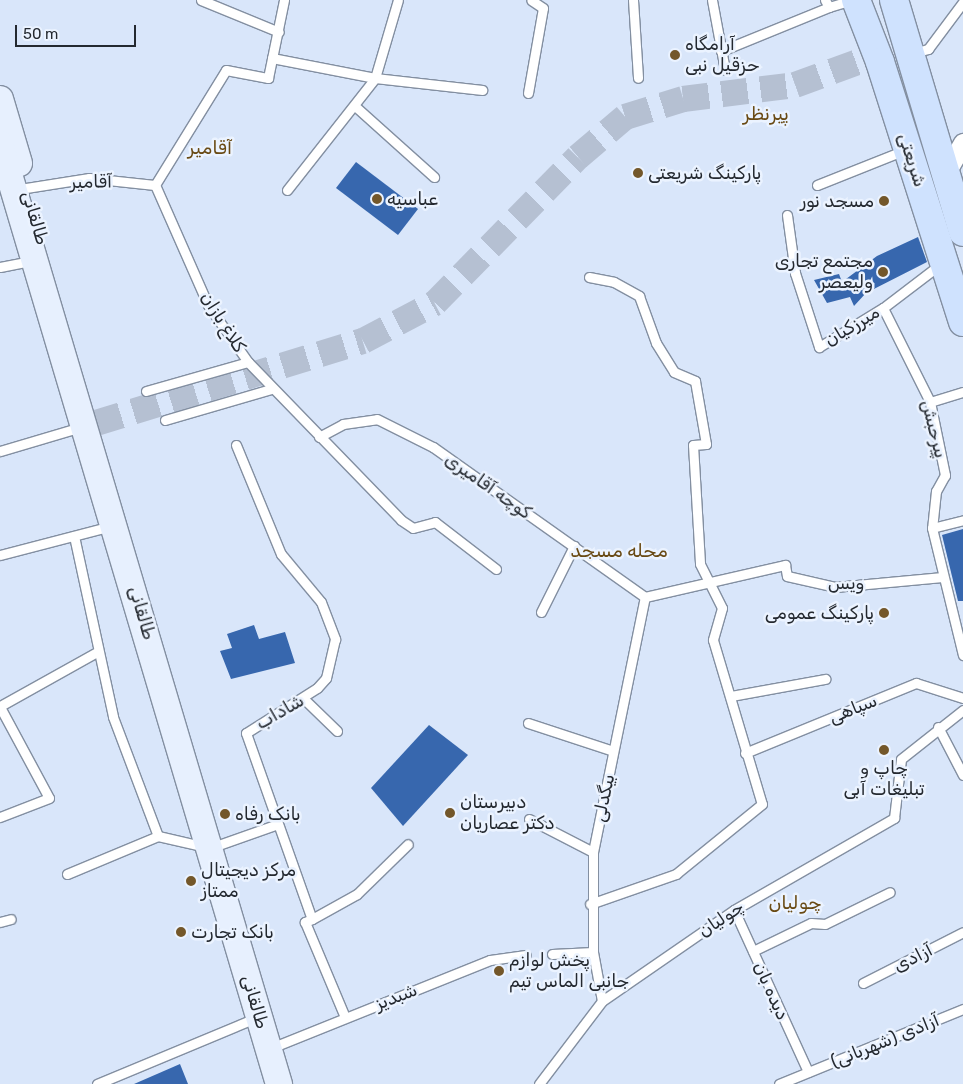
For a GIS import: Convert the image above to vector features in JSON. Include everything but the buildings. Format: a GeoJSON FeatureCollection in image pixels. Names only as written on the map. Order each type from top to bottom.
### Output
{"type":"FeatureCollection","features":[{"type":"Feature","properties":{"kind":"main road","name":"شریعتی"},"geometry":{"type":"LineString","coordinates":[[856,0],[880,62],[963,322]]}},
{"type":"Feature","properties":{"kind":"main road"},"geometry":{"type":"LineString","coordinates":[[869,0],[880,62]]}},
{"type":"Feature","properties":{"kind":"main road"},"geometry":{"type":"LineString","coordinates":[[880,0],[908,54]]}},
{"type":"Feature","properties":{"kind":"main road","name":"شریعتی"},"geometry":{"type":"LineString","coordinates":[[894,0],[908,54],[963,232]]}},
{"type":"Feature","properties":{"kind":"main road","name":"طالقانی"},"geometry":{"type":"LineString","coordinates":[[0,99],[26,188],[116,525],[279,1084]]}},
{"type":"Feature","properties":{"kind":"main road","name":"طالقانی"},"geometry":{"type":"LineString","coordinates":[[0,144],[34,260],[90,425]]}},
{"type":"Feature","properties":{"kind":"street"},"geometry":{"type":"LineString","coordinates":[[945,174],[963,143]]}},
{"type":"Feature","properties":{"kind":"lane"},"geometry":{"type":"LineString","coordinates":[[201,0],[279,32]]}},
{"type":"Feature","properties":{"kind":"lane"},"geometry":{"type":"LineString","coordinates":[[155,186],[226,70],[268,78],[279,32],[284,0]]}},
{"type":"Feature","properties":{"kind":"lane"},"geometry":{"type":"LineString","coordinates":[[288,190],[356,107],[375,78],[398,0]]}},
{"type":"Feature","properties":{"kind":"lane"},"geometry":{"type":"LineString","coordinates":[[528,93],[543,8],[531,0]]}},
{"type":"Feature","properties":{"kind":"lane"},"geometry":{"type":"LineString","coordinates":[[633,0],[638,78]]}},
{"type":"Feature","properties":{"kind":"lane"},"geometry":{"type":"LineString","coordinates":[[712,0],[725,70]]}},
{"type":"Feature","properties":{"kind":"lane"},"geometry":{"type":"LineString","coordinates":[[721,51],[827,3],[852,0]]}},
{"type":"Feature","properties":{"kind":"lane"},"geometry":{"type":"LineString","coordinates":[[908,54],[928,49],[963,2]]}},
{"type":"Feature","properties":{"kind":"lane"},"geometry":{"type":"LineString","coordinates":[[272,58],[375,78],[482,90]]}},
{"type":"Feature","properties":{"kind":"lane"},"geometry":{"type":"LineString","coordinates":[[356,107],[434,177]]}},
{"type":"Feature","properties":{"kind":"lane"},"geometry":{"type":"LineString","coordinates":[[817,185],[908,149]]}},
{"type":"Feature","properties":{"kind":"lane","name":"آقامیر"},"geometry":{"type":"LineString","coordinates":[[26,188],[89,178],[155,186]]}},
{"type":"Feature","properties":{"kind":"lane","name":"کلاغ بازان"},"geometry":{"type":"LineString","coordinates":[[146,391],[248,362],[208,304],[155,186]]}},
{"type":"Feature","properties":{"kind":"lane","name":"میرزکیان"},"geometry":{"type":"LineString","coordinates":[[787,216],[796,273],[819,347],[883,308],[944,262]]}},
{"type":"Feature","properties":{"kind":"lane"},"geometry":{"type":"LineString","coordinates":[[0,267],[34,260]]}},
{"type":"Feature","properties":{"kind":"lane"},"geometry":{"type":"LineString","coordinates":[[589,277],[614,282],[639,296],[656,343],[674,372],[695,381],[706,444],[693,445],[700,564],[722,608],[713,640],[762,804],[676,874],[590,904]]}},
{"type":"Feature","properties":{"kind":"lane","name":"پیرحبش"},"geometry":{"type":"LineString","coordinates":[[883,308],[930,402],[945,475],[936,491],[932,528]]}},
{"type":"Feature","properties":{"kind":"lane"},"geometry":{"type":"LineString","coordinates":[[248,362],[318,438],[401,520],[413,528],[435,522],[496,569]]}},
{"type":"Feature","properties":{"kind":"lane"},"geometry":{"type":"LineString","coordinates":[[165,420],[271,389]]}},
{"type":"Feature","properties":{"kind":"lane"},"geometry":{"type":"LineString","coordinates":[[930,402],[963,392]]}},
{"type":"Feature","properties":{"kind":"lane","name":"کوچه آقامیری"},"geometry":{"type":"LineString","coordinates":[[318,438],[342,424],[376,419],[433,447],[645,597]]}},
{"type":"Feature","properties":{"kind":"lane"},"geometry":{"type":"LineString","coordinates":[[0,451],[90,425]]}},
{"type":"Feature","properties":{"kind":"lane","name":"شاداب"},"geometry":{"type":"LineString","coordinates":[[236,445],[281,554],[321,602],[335,639],[326,678],[304,699],[246,733],[275,825],[312,920],[305,922],[345,1017]]}},
{"type":"Feature","properties":{"kind":"lane"},"geometry":{"type":"LineString","coordinates":[[963,520],[932,528],[963,655]]}},
{"type":"Feature","properties":{"kind":"lane"},"geometry":{"type":"LineString","coordinates":[[0,555],[116,525]]}},
{"type":"Feature","properties":{"kind":"lane"},"geometry":{"type":"LineString","coordinates":[[74,536],[97,652],[113,717],[158,836]]}},
{"type":"Feature","properties":{"kind":"lane"},"geometry":{"type":"LineString","coordinates":[[542,612],[574,546]]}},
{"type":"Feature","properties":{"kind":"lane","name":"ویس"},"geometry":{"type":"LineString","coordinates":[[710,581],[785,565],[787,576],[835,587],[943,576]]}},
{"type":"Feature","properties":{"kind":"lane"},"geometry":{"type":"LineString","coordinates":[[645,597],[710,581]]}},
{"type":"Feature","properties":{"kind":"lane","name":"بیگدلی"},"geometry":{"type":"LineString","coordinates":[[602,1001],[593,952],[590,904],[593,852],[645,597]]}},
{"type":"Feature","properties":{"kind":"lane"},"geometry":{"type":"LineString","coordinates":[[0,817],[50,798],[1,706],[97,652]]}},
{"type":"Feature","properties":{"kind":"lane"},"geometry":{"type":"LineString","coordinates":[[731,696],[825,679]]}},
{"type":"Feature","properties":{"kind":"lane","name":"سپاهی"},"geometry":{"type":"LineString","coordinates":[[745,752],[916,683],[963,698]]}},
{"type":"Feature","properties":{"kind":"lane"},"geometry":{"type":"LineString","coordinates":[[304,699],[337,730]]}},
{"type":"Feature","properties":{"kind":"lane","name":"چولیان"},"geometry":{"type":"LineString","coordinates":[[539,1084],[602,1001],[734,910],[894,818],[901,759],[938,727],[963,710]]}},
{"type":"Feature","properties":{"kind":"lane"},"geometry":{"type":"LineString","coordinates":[[528,722],[613,751]]}},
{"type":"Feature","properties":{"kind":"lane"},"geometry":{"type":"LineString","coordinates":[[938,727],[963,775]]}},
{"type":"Feature","properties":{"kind":"lane"},"geometry":{"type":"LineString","coordinates":[[529,819],[593,852]]}},
{"type":"Feature","properties":{"kind":"lane"},"geometry":{"type":"LineString","coordinates":[[67,874],[158,836],[210,848],[275,825]]}},
{"type":"Feature","properties":{"kind":"lane"},"geometry":{"type":"LineString","coordinates":[[312,920],[357,894],[408,844]]}},
{"type":"Feature","properties":{"kind":"lane"},"geometry":{"type":"LineString","coordinates":[[753,951],[811,923],[825,924],[890,892]]}},
{"type":"Feature","properties":{"kind":"lane","name":"دیده بان"},"geometry":{"type":"LineString","coordinates":[[734,910],[808,1072]]}},
{"type":"Feature","properties":{"kind":"lane"},"geometry":{"type":"LineString","coordinates":[[0,922],[11,919]]}},
{"type":"Feature","properties":{"kind":"lane","name":"آزادی"},"geometry":{"type":"LineString","coordinates":[[863,983],[963,932]]}},
{"type":"Feature","properties":{"kind":"lane"},"geometry":{"type":"LineString","coordinates":[[552,954],[593,952]]}},
{"type":"Feature","properties":{"kind":"lane","name":"شبدیز"},"geometry":{"type":"LineString","coordinates":[[269,1050],[345,1017],[490,960],[526,955]]}},
{"type":"Feature","properties":{"kind":"lane","name":"آزادی (شهربانی)"},"geometry":{"type":"LineString","coordinates":[[779,1084],[963,1009]]}},
{"type":"Feature","properties":{"kind":"lane"},"geometry":{"type":"LineString","coordinates":[[96,1084],[259,1017]]}},
{"type":"Feature","properties":{"kind":"tunnel"},"geometry":{"type":"LineString","coordinates":[[96,423],[363,341],[435,303],[578,157],[625,117],[683,99],[795,85],[877,55]]}},
{"type":"Feature","properties":{"kind":"place","name":"آرامگاه حزقیل نبی"},"geometry":{"type":"Point","coordinates":[675,55]}},
{"type":"Feature","properties":{"kind":"place","name":"پارکینگ شریعتی"},"geometry":{"type":"Point","coordinates":[638,173]}},
{"type":"Feature","properties":{"kind":"place","name":"عباسیه"},"geometry":{"type":"Point","coordinates":[377,199]}},
{"type":"Feature","properties":{"kind":"place","name":"مسجد نور"},"geometry":{"type":"Point","coordinates":[884,201]}},
{"type":"Feature","properties":{"kind":"place","name":"مجتمع تجاری ولیعصر"},"geometry":{"type":"Point","coordinates":[883,272]}},
{"type":"Feature","properties":{"kind":"place","name":"پارکینگ عمومی"},"geometry":{"type":"Point","coordinates":[884,613]}},
{"type":"Feature","properties":{"kind":"place","name":"چاپ و تبلیغات آبی"},"geometry":{"type":"Point","coordinates":[884,750]}},
{"type":"Feature","properties":{"kind":"place","name":"دبیرستان دکتر عصاریان"},"geometry":{"type":"Point","coordinates":[450,813]}},
{"type":"Feature","properties":{"kind":"place","name":"بانک رفاه"},"geometry":{"type":"Point","coordinates":[225,814]}},
{"type":"Feature","properties":{"kind":"place","name":"مرکز دیجیتال ممتاز"},"geometry":{"type":"Point","coordinates":[191,881]}},
{"type":"Feature","properties":{"kind":"place","name":"بانک تجارت"},"geometry":{"type":"Point","coordinates":[181,932]}},
{"type":"Feature","properties":{"kind":"place","name":"پخش لوازم جانبی الماس تیم"},"geometry":{"type":"Point","coordinates":[499,971]}},
{"type":"Feature","properties":{"kind":"district","name":"پیرنظر"},"geometry":{"type":"Point","coordinates":[766,114]}},
{"type":"Feature","properties":{"kind":"district","name":"آقامیر"},"geometry":{"type":"Point","coordinates":[210,148]}},
{"type":"Feature","properties":{"kind":"district","name":"محله مسجد"},"geometry":{"type":"Point","coordinates":[619,551]}},
{"type":"Feature","properties":{"kind":"district","name":"چولیان"},"geometry":{"type":"Point","coordinates":[795,903]}}]}
